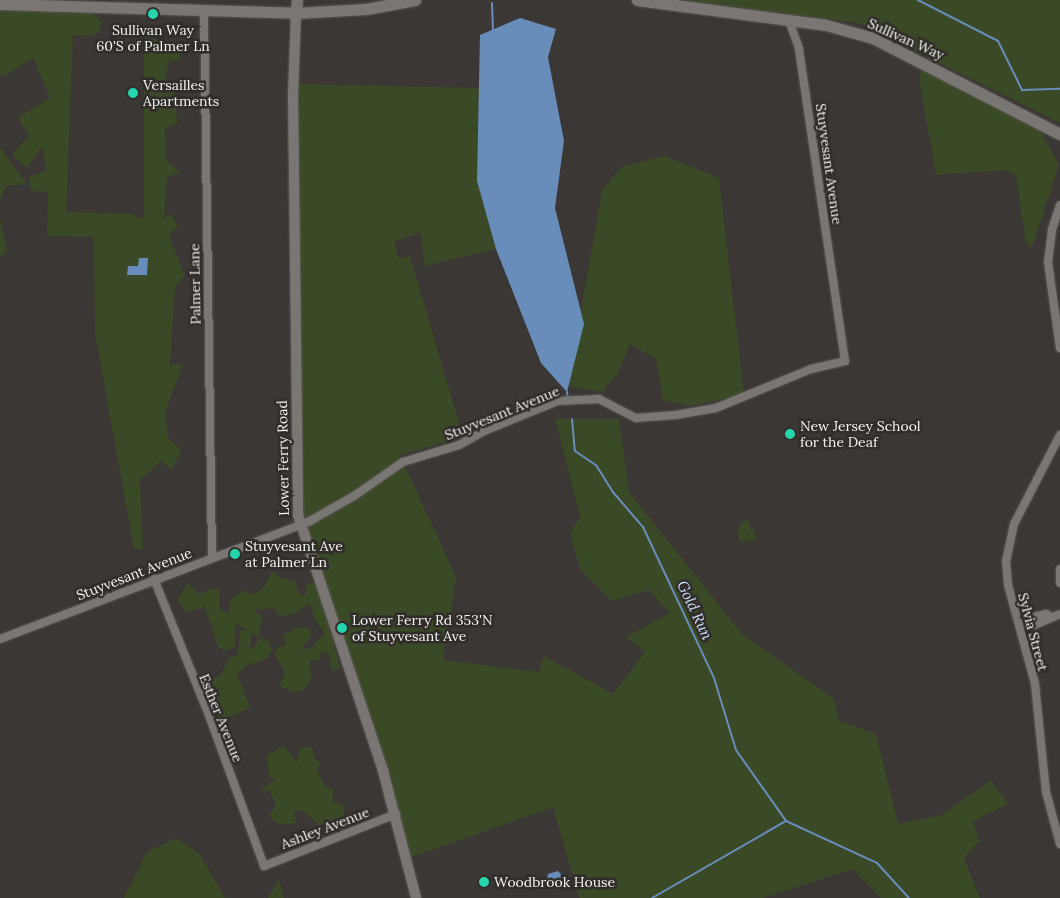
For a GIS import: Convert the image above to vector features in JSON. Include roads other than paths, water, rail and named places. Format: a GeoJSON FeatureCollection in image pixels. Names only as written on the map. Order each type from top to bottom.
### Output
{"type":"FeatureCollection","features":[{"type":"Feature","properties":{"kind":"main road","name":"Lower Ferry Road"},"geometry":{"type":"LineString","coordinates":[[296,13],[297,0]]}},
{"type":"Feature","properties":{"kind":"main road"},"geometry":{"type":"LineString","coordinates":[[0,4],[296,13],[366,9],[415,0]]}},
{"type":"Feature","properties":{"kind":"main road","name":"Sullivan Way"},"geometry":{"type":"LineString","coordinates":[[637,0],[789,20],[850,31],[880,41],[1058,134]]}},
{"type":"Feature","properties":{"kind":"street","name":"Palmer Lane"},"geometry":{"type":"LineString","coordinates":[[204,11],[212,557]]}},
{"type":"Feature","properties":{"kind":"street","name":"Lower Ferry Road"},"geometry":{"type":"LineString","coordinates":[[296,13],[293,132],[300,524],[396,814],[416,898]]}},
{"type":"Feature","properties":{"kind":"street","name":"Stuyvesant Avenue"},"geometry":{"type":"LineString","coordinates":[[0,639],[310,521],[354,496],[402,462],[459,445],[484,431],[558,401],[579,398],[599,399],[636,418],[676,415],[716,408],[811,369],[845,361],[799,48],[789,20]]}},
{"type":"Feature","properties":{"kind":"street"},"geometry":{"type":"LineString","coordinates":[[1060,205],[1052,230],[1048,262],[1060,348]]}},
{"type":"Feature","properties":{"kind":"street","name":"Sylvia Street"},"geometry":{"type":"LineString","coordinates":[[1060,435],[1014,524],[1007,548],[1007,579],[1022,625],[1035,684],[1049,810],[1060,844]]}},
{"type":"Feature","properties":{"kind":"street"},"geometry":{"type":"LineString","coordinates":[[1060,569],[1060,583]]}},
{"type":"Feature","properties":{"kind":"street","name":"Esther Avenue"},"geometry":{"type":"LineString","coordinates":[[154,580],[206,710],[264,866]]}},
{"type":"Feature","properties":{"kind":"street"},"geometry":{"type":"LineString","coordinates":[[1022,625],[1030,618],[1046,614],[1056,616]]}},
{"type":"Feature","properties":{"kind":"street","name":"Ashley Avenue"},"geometry":{"type":"LineString","coordinates":[[264,866],[396,814]]}},
{"type":"Feature","properties":{"kind":"water"},"geometry":{"type":"Polygon","coordinates":[[[520,18],[556,29],[548,57],[564,141],[555,208],[584,324],[567,392],[541,363],[496,249],[477,181],[480,35],[520,18]]]}},
{"type":"Feature","properties":{"kind":"water"},"geometry":{"type":"Polygon","coordinates":[[[139,258],[148,258],[147,275],[127,275],[128,266],[138,266],[139,258]]]}},
{"type":"Feature","properties":{"kind":"water"},"geometry":{"type":"Polygon","coordinates":[[[558,871],[567,880],[560,879],[553,885],[547,880],[548,874],[558,871]]]}},
{"type":"Feature","properties":{"kind":"waterway"},"geometry":{"type":"LineString","coordinates":[[918,0],[998,41],[1022,90],[1060,89]]}},
{"type":"Feature","properties":{"kind":"waterway"},"geometry":{"type":"LineString","coordinates":[[492,3],[493,30]]}},
{"type":"Feature","properties":{"kind":"waterway","name":"Gold Run"},"geometry":{"type":"LineString","coordinates":[[567,392],[568,399]]}},
{"type":"Feature","properties":{"kind":"waterway","name":"Gold Run"},"geometry":{"type":"LineString","coordinates":[[572,419],[575,451],[596,465],[612,491],[643,527],[714,678],[736,750],[786,821],[877,863],[909,898]]}},
{"type":"Feature","properties":{"kind":"waterway","name":"Gold Run"},"geometry":{"type":"LineString","coordinates":[[652,898],[786,821]]}},
{"type":"Feature","properties":{"kind":"place","name":"Sullivan Way 60'S of Palmer Ln"},"geometry":{"type":"Point","coordinates":[153,14]}},
{"type":"Feature","properties":{"kind":"place","name":"Versailles Apartments"},"geometry":{"type":"Point","coordinates":[133,93]}},
{"type":"Feature","properties":{"kind":"place","name":"New Jersey School for the Deaf"},"geometry":{"type":"Point","coordinates":[790,434]}},
{"type":"Feature","properties":{"kind":"place","name":"Stuyvesant Ave at Palmer Ln"},"geometry":{"type":"Point","coordinates":[235,554]}},
{"type":"Feature","properties":{"kind":"place","name":"Lower Ferry Rd 353'N of Stuyvesant Ave"},"geometry":{"type":"Point","coordinates":[342,628]}},
{"type":"Feature","properties":{"kind":"place","name":"Woodbrook House"},"geometry":{"type":"Point","coordinates":[484,882]}}]}
